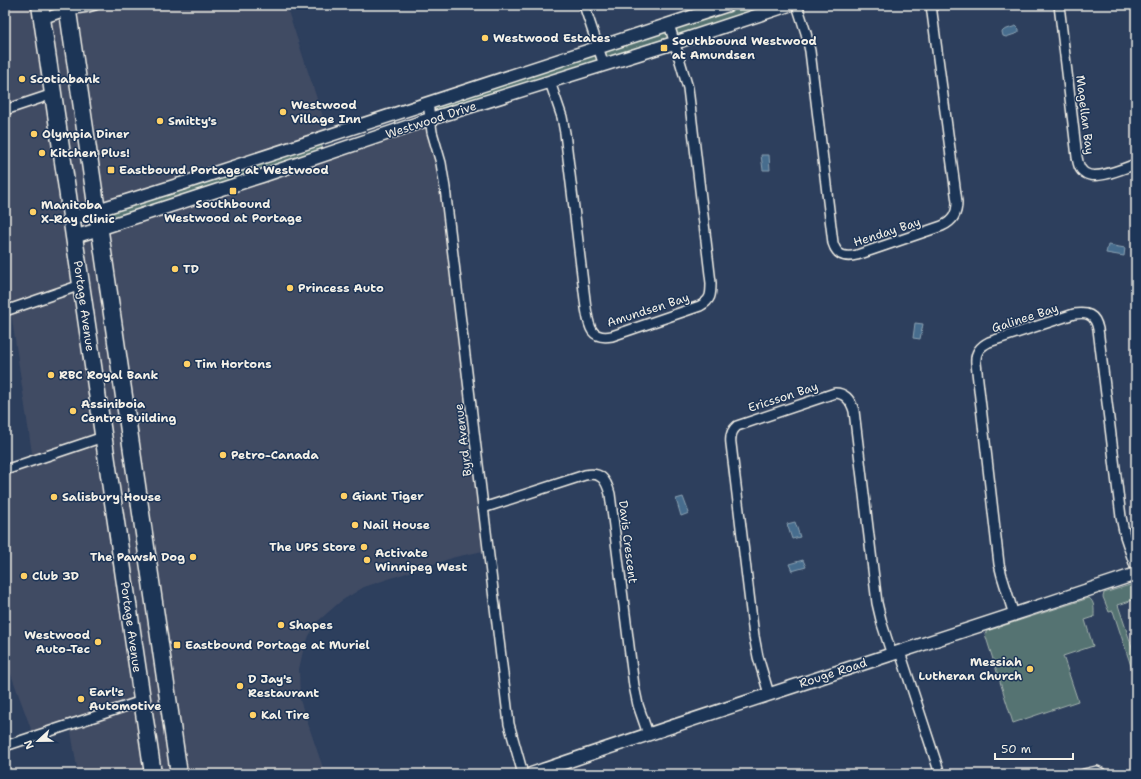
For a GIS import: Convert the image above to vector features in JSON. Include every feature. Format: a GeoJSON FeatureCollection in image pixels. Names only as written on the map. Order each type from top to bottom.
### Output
{"type":"FeatureCollection","features":[{"type":"Feature","properties":{"kind":"highway"},"geometry":{"type":"LineString","coordinates":[[67,7],[179,774]]}},
{"type":"Feature","properties":{"kind":"highway","name":"Portage Avenue"},"geometry":{"type":"LineString","coordinates":[[41,12],[153,774]]}},
{"type":"Feature","properties":{"kind":"street"},"geometry":{"type":"LineString","coordinates":[[41,12],[67,7],[88,7],[95,5]]}},
{"type":"Feature","properties":{"kind":"street"},"geometry":{"type":"LineString","coordinates":[[584,5],[604,65]]}},
{"type":"Feature","properties":{"kind":"street","name":"Westwood Drive"},"geometry":{"type":"LineString","coordinates":[[72,218],[728,5]]}},
{"type":"Feature","properties":{"kind":"street","name":"Westwood Drive"},"geometry":{"type":"LineString","coordinates":[[74,237],[430,119],[674,43],[789,5]]}},
{"type":"Feature","properties":{"kind":"street","name":"Henday Bay"},"geometry":{"type":"LineString","coordinates":[[797,5],[810,50],[833,243],[838,253],[842,256],[848,257],[942,226],[950,222],[956,213],[956,194],[931,5]]}},
{"type":"Feature","properties":{"kind":"street","name":"Magellan Bay"},"geometry":{"type":"LineString","coordinates":[[1059,5],[1079,164],[1085,173],[1092,176],[1102,175],[1136,164]]}},
{"type":"Feature","properties":{"kind":"street","name":"Amundsen Bay"},"geometry":{"type":"LineString","coordinates":[[550,82],[564,125],[588,323],[593,332],[603,337],[612,336],[700,306],[706,303],[709,299],[711,293],[711,283],[688,88],[669,24]]}},
{"type":"Feature","properties":{"kind":"street"},"geometry":{"type":"LineString","coordinates":[[5,110],[53,94]]}},
{"type":"Feature","properties":{"kind":"street","name":"Byrd Avenue"},"geometry":{"type":"LineString","coordinates":[[428,103],[432,132],[441,163],[445,188],[509,724],[523,774]]}},
{"type":"Feature","properties":{"kind":"street"},"geometry":{"type":"LineString","coordinates":[[5,311],[81,285]]}},
{"type":"Feature","properties":{"kind":"street","name":"Galinee Bay"},"geometry":{"type":"LineString","coordinates":[[1014,615],[999,564],[975,358],[978,351],[984,344],[989,342],[1074,314],[1090,314],[1095,320],[1098,328],[1121,517],[1125,536],[1136,569]]}},
{"type":"Feature","properties":{"kind":"street","name":"Ericsson Bay"},"geometry":{"type":"LineString","coordinates":[[769,694],[758,658],[754,636],[731,435],[734,429],[742,424],[831,394],[838,393],[844,395],[850,401],[854,411],[877,603],[882,624],[896,653]]}},
{"type":"Feature","properties":{"kind":"street"},"geometry":{"type":"LineString","coordinates":[[5,470],[103,437]]}},
{"type":"Feature","properties":{"kind":"street","name":"Davis Crescent"},"geometry":{"type":"LineString","coordinates":[[483,508],[585,475],[593,474],[601,477],[606,482],[610,494],[634,686],[638,705],[648,734]]}},
{"type":"Feature","properties":{"kind":"street","name":"Rouge Road"},"geometry":{"type":"LineString","coordinates":[[532,774],[648,734],[1136,574]]}},
{"type":"Feature","properties":{"kind":"street"},"geometry":{"type":"LineString","coordinates":[[896,653],[940,774]]}},
{"type":"Feature","properties":{"kind":"street"},"geometry":{"type":"LineString","coordinates":[[5,746],[142,701]]}},
{"type":"Feature","properties":{"kind":"street"},"geometry":{"type":"LineString","coordinates":[[1084,774],[1096,771],[1103,774]]}},
{"type":"Feature","properties":{"kind":"shaded area"},"geometry":{"type":"Polygon","coordinates":[[[5,5],[286,5],[328,135],[99,229],[430,119],[439,155],[488,550],[455,557],[364,587],[341,601],[317,622],[303,651],[299,669],[300,700],[325,774],[78,774],[70,725],[34,737],[5,658],[5,470],[33,460],[5,272],[5,5]]]}},
{"type":"Feature","properties":{"kind":"shaded area"},"geometry":{"type":"Polygon","coordinates":[[[1016,26],[1019,29],[1018,33],[1006,37],[1003,36],[1002,32],[1004,30],[1016,26]]]}},
{"type":"Feature","properties":{"kind":"shaded area"},"geometry":{"type":"Polygon","coordinates":[[[761,155],[769,155],[770,170],[763,170],[761,155]]]}},
{"type":"Feature","properties":{"kind":"shaded area"},"geometry":{"type":"Polygon","coordinates":[[[1108,245],[1125,248],[1124,256],[1106,253],[1108,245]]]}},
{"type":"Feature","properties":{"kind":"shaded area"},"geometry":{"type":"Polygon","coordinates":[[[915,323],[923,324],[920,339],[913,338],[915,323]]]}},
{"type":"Feature","properties":{"kind":"shaded area"},"geometry":{"type":"Polygon","coordinates":[[[683,497],[689,513],[681,516],[676,499],[683,497]]]}},
{"type":"Feature","properties":{"kind":"shaded area"},"geometry":{"type":"Polygon","coordinates":[[[795,522],[800,537],[792,539],[787,524],[795,522]]]}},
{"type":"Feature","properties":{"kind":"shaded area"},"geometry":{"type":"Polygon","coordinates":[[[803,560],[806,567],[792,571],[789,564],[803,560]]]}},
{"type":"Feature","properties":{"kind":"green space"},"geometry":{"type":"Polygon","coordinates":[[[728,5],[789,5],[430,119],[428,103],[728,5]]]}},
{"type":"Feature","properties":{"kind":"green space"},"geometry":{"type":"Polygon","coordinates":[[[320,139],[324,155],[99,229],[97,211],[320,139]]]}},
{"type":"Feature","properties":{"kind":"green space"},"geometry":{"type":"Polygon","coordinates":[[[1130,585],[1135,590],[1136,597],[1133,600],[1118,605],[1136,659],[1136,681],[1113,611],[1109,612],[1103,597],[1104,593],[1130,585]]]}},
{"type":"Feature","properties":{"kind":"green space"},"geometry":{"type":"Polygon","coordinates":[[[1089,598],[1093,604],[1094,617],[1085,620],[1093,646],[1063,656],[1078,701],[1013,723],[985,634],[987,631],[1089,598]]]}},
{"type":"Feature","properties":{"kind":"place","name":"Westwood Estates"},"geometry":{"type":"Point","coordinates":[485,38]}},
{"type":"Feature","properties":{"kind":"place","name":"Southbound Westwood at Amundsen"},"geometry":{"type":"Point","coordinates":[664,48]}},
{"type":"Feature","properties":{"kind":"place","name":"Scotiabank"},"geometry":{"type":"Point","coordinates":[22,79]}},
{"type":"Feature","properties":{"kind":"place","name":"Westwood Village Inn"},"geometry":{"type":"Point","coordinates":[283,112]}},
{"type":"Feature","properties":{"kind":"place","name":"Smitty's"},"geometry":{"type":"Point","coordinates":[160,121]}},
{"type":"Feature","properties":{"kind":"place","name":"Olympia Diner"},"geometry":{"type":"Point","coordinates":[34,134]}},
{"type":"Feature","properties":{"kind":"place","name":"Kitchen Plus!"},"geometry":{"type":"Point","coordinates":[42,153]}},
{"type":"Feature","properties":{"kind":"place","name":"Eastbound Portage at Westwood"},"geometry":{"type":"Point","coordinates":[111,170]}},
{"type":"Feature","properties":{"kind":"place","name":"Southbound Westwood at Portage"},"geometry":{"type":"Point","coordinates":[233,191]}},
{"type":"Feature","properties":{"kind":"place","name":"Manitoba X-Ray Clinic"},"geometry":{"type":"Point","coordinates":[33,212]}},
{"type":"Feature","properties":{"kind":"place","name":"TD"},"geometry":{"type":"Point","coordinates":[175,269]}},
{"type":"Feature","properties":{"kind":"place","name":"Princess Auto"},"geometry":{"type":"Point","coordinates":[290,288]}},
{"type":"Feature","properties":{"kind":"place","name":"Tim Hortons"},"geometry":{"type":"Point","coordinates":[187,364]}},
{"type":"Feature","properties":{"kind":"place","name":"RBC Royal Bank"},"geometry":{"type":"Point","coordinates":[51,375]}},
{"type":"Feature","properties":{"kind":"place","name":"Assiniboia Centre Building"},"geometry":{"type":"Point","coordinates":[73,411]}},
{"type":"Feature","properties":{"kind":"place","name":"Petro-Canada"},"geometry":{"type":"Point","coordinates":[223,455]}},
{"type":"Feature","properties":{"kind":"place","name":"Giant Tiger"},"geometry":{"type":"Point","coordinates":[344,496]}},
{"type":"Feature","properties":{"kind":"place","name":"Salisbury House"},"geometry":{"type":"Point","coordinates":[54,497]}},
{"type":"Feature","properties":{"kind":"place","name":"Nail House"},"geometry":{"type":"Point","coordinates":[355,525]}},
{"type":"Feature","properties":{"kind":"place","name":"The UPS Store"},"geometry":{"type":"Point","coordinates":[364,547]}},
{"type":"Feature","properties":{"kind":"place","name":"The Pawsh Dog"},"geometry":{"type":"Point","coordinates":[193,557]}},
{"type":"Feature","properties":{"kind":"place","name":"Activate Winnipeg West"},"geometry":{"type":"Point","coordinates":[367,560]}},
{"type":"Feature","properties":{"kind":"place","name":"Club 3D"},"geometry":{"type":"Point","coordinates":[24,576]}},
{"type":"Feature","properties":{"kind":"place","name":"Shapes"},"geometry":{"type":"Point","coordinates":[281,625]}},
{"type":"Feature","properties":{"kind":"place","name":"Westwood Auto-Tec"},"geometry":{"type":"Point","coordinates":[98,642]}},
{"type":"Feature","properties":{"kind":"place","name":"Eastbound Portage at Muriel"},"geometry":{"type":"Point","coordinates":[177,645]}},
{"type":"Feature","properties":{"kind":"place","name":"Messiah Lutheran Church"},"geometry":{"type":"Point","coordinates":[1030,669]}},
{"type":"Feature","properties":{"kind":"place","name":"D Jay's Restaurant"},"geometry":{"type":"Point","coordinates":[240,686]}},
{"type":"Feature","properties":{"kind":"place","name":"Earl's Automotive"},"geometry":{"type":"Point","coordinates":[81,699]}},
{"type":"Feature","properties":{"kind":"place","name":"Kal Tire"},"geometry":{"type":"Point","coordinates":[253,715]}}]}
